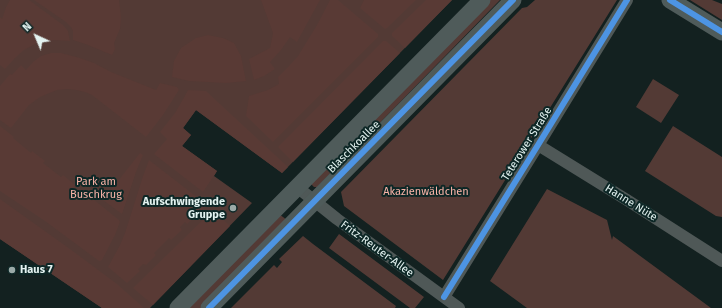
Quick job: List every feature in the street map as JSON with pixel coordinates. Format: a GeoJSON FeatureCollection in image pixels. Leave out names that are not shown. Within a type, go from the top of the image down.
{"type":"FeatureCollection","features":[{"type":"Feature","properties":{"kind":"main road","name":"Blaschkoallee"},"geometry":{"type":"LineString","coordinates":[[178,308],[482,0]]}},
{"type":"Feature","properties":{"kind":"main road","name":"Blaschkoallee"},"geometry":{"type":"LineString","coordinates":[[210,308],[513,0]]}},
{"type":"Feature","properties":{"kind":"main road"},"geometry":{"type":"LineString","coordinates":[[670,0],[722,32]]}},
{"type":"Feature","properties":{"kind":"street","name":"Teterower Straße"},"geometry":{"type":"LineString","coordinates":[[444,297],[627,0]]}},
{"type":"Feature","properties":{"kind":"street","name":"Hanne Nüte"},"geometry":{"type":"LineString","coordinates":[[538,145],[722,261]]}},
{"type":"Feature","properties":{"kind":"street","name":"Fritz-Reuter-Allee"},"geometry":{"type":"LineString","coordinates":[[297,187],[337,219],[459,308]]}},
{"type":"Feature","properties":{"kind":"green space","name":"Park am Buschkrug"},"geometry":{"type":"Polygon","coordinates":[[[0,0],[452,0],[282,173],[196,110],[183,128],[191,135],[182,146],[217,171],[214,176],[252,203],[150,308],[102,308],[0,239],[0,0]]]}},
{"type":"Feature","properties":{"kind":"green space"},"geometry":{"type":"Polygon","coordinates":[[[490,0],[500,0],[317,187],[314,187],[311,184],[312,181],[490,0]]]}},
{"type":"Feature","properties":{"kind":"green space","name":"Akazienwäldchen"},"geometry":{"type":"Polygon","coordinates":[[[535,0],[617,0],[443,280],[344,206],[341,192],[522,8],[527,7],[535,0]]]}},
{"type":"Feature","properties":{"kind":"green space"},"geometry":{"type":"Polygon","coordinates":[[[690,0],[712,0],[722,4],[722,20],[690,0]]]}},
{"type":"Feature","properties":{"kind":"green space"},"geometry":{"type":"Polygon","coordinates":[[[653,79],[679,95],[661,123],[636,107],[653,79]]]}},
{"type":"Feature","properties":{"kind":"green space"},"geometry":{"type":"Polygon","coordinates":[[[673,126],[722,157],[722,217],[716,216],[645,171],[673,126]]]}},
{"type":"Feature","properties":{"kind":"green space"},"geometry":{"type":"Polygon","coordinates":[[[547,189],[607,220],[612,240],[613,236],[711,308],[527,308],[490,281],[547,189]]]}},
{"type":"Feature","properties":{"kind":"green space"},"geometry":{"type":"Polygon","coordinates":[[[279,214],[287,220],[201,308],[187,308],[279,214]]]}},
{"type":"Feature","properties":{"kind":"green space"},"geometry":{"type":"Polygon","coordinates":[[[339,234],[424,297],[415,308],[410,308],[329,248],[339,234]]]}},
{"type":"Feature","properties":{"kind":"green space"},"geometry":{"type":"Polygon","coordinates":[[[303,236],[396,306],[395,308],[231,308],[274,265],[277,268],[282,262],[279,259],[303,236]]]}},
{"type":"Feature","properties":{"kind":"shaded area"},"geometry":{"type":"Polygon","coordinates":[[[10,0],[29,0],[63,25],[68,31],[70,41],[54,40],[37,43],[24,50],[5,69],[0,65],[0,17],[2,19],[10,0]]]}},
{"type":"Feature","properties":{"kind":"shaded area"},"geometry":{"type":"Polygon","coordinates":[[[34,0],[119,0],[121,17],[120,29],[114,43],[115,49],[112,55],[73,40],[73,31],[71,27],[34,0]]]}},
{"type":"Feature","properties":{"kind":"shaded area"},"geometry":{"type":"Polygon","coordinates":[[[261,0],[320,0],[297,42],[290,37],[270,62],[275,69],[254,80],[249,59],[270,48],[273,33],[261,0]]]}},
{"type":"Feature","properties":{"kind":"shaded area"},"geometry":{"type":"Polygon","coordinates":[[[330,0],[338,0],[378,34],[378,37],[273,142],[246,116],[249,96],[268,90],[279,84],[278,77],[298,56],[330,0]]]}},
{"type":"Feature","properties":{"kind":"shaded area"},"geometry":{"type":"Polygon","coordinates":[[[364,0],[416,0],[385,29],[360,8],[364,0]]]}},
{"type":"Feature","properties":{"kind":"shaded area"},"geometry":{"type":"Polygon","coordinates":[[[426,0],[452,0],[405,48],[392,36],[392,33],[426,0]]]}},
{"type":"Feature","properties":{"kind":"shaded area"},"geometry":{"type":"Polygon","coordinates":[[[208,35],[223,38],[234,43],[241,56],[246,81],[226,83],[189,81],[172,77],[174,61],[181,48],[196,38],[208,35]]]}},
{"type":"Feature","properties":{"kind":"shaded area"},"geometry":{"type":"Polygon","coordinates":[[[383,41],[386,41],[400,53],[293,162],[278,147],[383,41]]]}},
{"type":"Feature","properties":{"kind":"shaded area"},"geometry":{"type":"Polygon","coordinates":[[[51,53],[61,53],[80,58],[156,90],[160,83],[177,87],[179,90],[163,115],[146,137],[92,95],[85,92],[67,89],[57,90],[40,97],[29,105],[11,128],[0,120],[0,86],[10,74],[12,75],[21,65],[26,70],[41,56],[51,53]]]}},
{"type":"Feature","properties":{"kind":"shaded area"},"geometry":{"type":"Polygon","coordinates":[[[188,90],[206,91],[288,167],[282,173],[196,110],[183,128],[191,135],[182,146],[217,171],[203,192],[154,154],[167,139],[160,132],[175,113],[188,90]]]}},
{"type":"Feature","properties":{"kind":"shaded area"},"geometry":{"type":"Polygon","coordinates":[[[0,126],[31,153],[32,151],[45,161],[43,163],[61,177],[63,175],[75,185],[74,187],[92,201],[93,199],[119,220],[120,222],[115,235],[102,260],[99,261],[45,221],[0,191],[0,126]]]}},
{"type":"Feature","properties":{"kind":"shaded area"},"geometry":{"type":"Polygon","coordinates":[[[140,153],[143,155],[122,214],[103,200],[140,153]]]}},
{"type":"Feature","properties":{"kind":"shaded area"},"geometry":{"type":"Polygon","coordinates":[[[149,160],[207,205],[187,224],[185,222],[180,227],[182,230],[171,240],[169,238],[154,253],[156,255],[146,265],[143,264],[138,269],[140,271],[127,283],[108,267],[125,233],[149,160]]]}},
{"type":"Feature","properties":{"kind":"shaded area"},"geometry":{"type":"Polygon","coordinates":[[[0,199],[117,284],[144,308],[102,308],[0,239],[0,199]]]}},
{"type":"Feature","properties":{"kind":"shaded area"},"geometry":{"type":"Polygon","coordinates":[[[213,210],[230,226],[153,305],[133,288],[213,210]]]}},
{"type":"Feature","properties":{"kind":"cycle path"},"geometry":{"type":"LineString","coordinates":[[209,308],[513,0]]}},
{"type":"Feature","properties":{"kind":"cycle path"},"geometry":{"type":"LineString","coordinates":[[444,297],[627,0]]}},
{"type":"Feature","properties":{"kind":"cycle path"},"geometry":{"type":"LineString","coordinates":[[670,0],[722,32]]}},
{"type":"Feature","properties":{"kind":"place","name":"Aufschwingende Gruppe"},"geometry":{"type":"Point","coordinates":[233,208]}},
{"type":"Feature","properties":{"kind":"place","name":"Haus 7"},"geometry":{"type":"Point","coordinates":[12,270]}}]}
